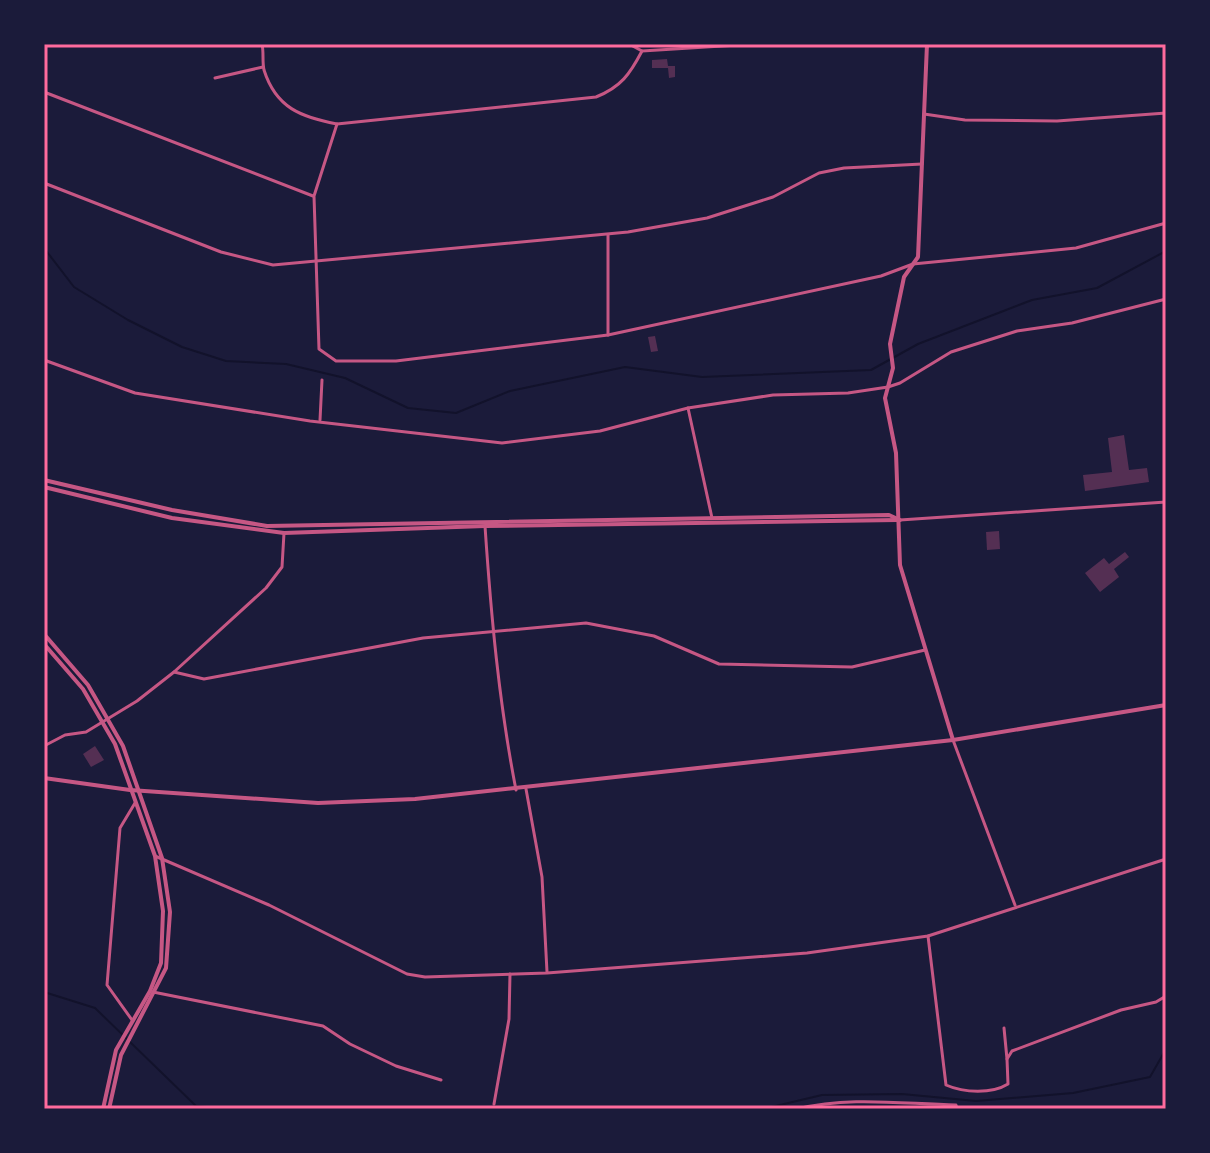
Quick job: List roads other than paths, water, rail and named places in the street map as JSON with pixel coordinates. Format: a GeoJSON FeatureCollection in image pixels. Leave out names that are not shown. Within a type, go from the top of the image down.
{"type":"FeatureCollection","features":[{"type":"Feature","properties":{"kind":"street"},"geometry":{"type":"LineString","coordinates":[[262,44],[263,67],[282,104],[303,117],[337,124],[596,97],[615,89],[628,78],[642,51]]}},
{"type":"Feature","properties":{"kind":"street"},"geometry":{"type":"LineString","coordinates":[[629,44],[642,51],[754,44]]}},
{"type":"Feature","properties":{"kind":"street"},"geometry":{"type":"LineString","coordinates":[[927,44],[918,257],[904,277],[890,344],[893,368],[885,398],[896,453],[900,565],[953,740],[1015,906]]}},
{"type":"Feature","properties":{"kind":"street"},"geometry":{"type":"LineString","coordinates":[[215,78],[263,67]]}},
{"type":"Feature","properties":{"kind":"street"},"geometry":{"type":"LineString","coordinates":[[44,92],[314,196]]}},
{"type":"Feature","properties":{"kind":"street"},"geometry":{"type":"LineString","coordinates":[[924,114],[965,120],[1057,121],[1166,113]]}},
{"type":"Feature","properties":{"kind":"street"},"geometry":{"type":"LineString","coordinates":[[337,124],[314,196],[319,349],[336,361],[396,361],[608,335],[867,280],[913,264],[1076,248],[1166,223]]}},
{"type":"Feature","properties":{"kind":"street"},"geometry":{"type":"LineString","coordinates":[[44,183],[221,252],[273,265],[608,233],[707,218],[773,197],[819,173],[844,168],[922,164]]}},
{"type":"Feature","properties":{"kind":"street"},"geometry":{"type":"LineString","coordinates":[[608,233],[608,335]]}},
{"type":"Feature","properties":{"kind":"street"},"geometry":{"type":"LineString","coordinates":[[44,360],[135,393],[320,422],[502,443],[600,431],[688,408],[773,395],[848,393],[888,387],[951,352],[1017,331],[1072,323],[1166,299]]}},
{"type":"Feature","properties":{"kind":"street"},"geometry":{"type":"LineString","coordinates":[[320,422],[322,380]]}},
{"type":"Feature","properties":{"kind":"street"},"geometry":{"type":"LineString","coordinates":[[688,408],[711,520]]}},
{"type":"Feature","properties":{"kind":"street"},"geometry":{"type":"LineString","coordinates":[[44,480],[157,507],[267,526],[900,520],[1166,502]]}},
{"type":"Feature","properties":{"kind":"street"},"geometry":{"type":"LineString","coordinates":[[44,487],[172,518],[284,533],[711,520]]}},
{"type":"Feature","properties":{"kind":"street"},"geometry":{"type":"LineString","coordinates":[[485,526],[492,630],[505,733],[516,790]]}},
{"type":"Feature","properties":{"kind":"street"},"geometry":{"type":"LineString","coordinates":[[44,746],[65,735],[86,732],[174,672],[266,588],[282,567],[284,533]]}},
{"type":"Feature","properties":{"kind":"street"},"geometry":{"type":"LineString","coordinates":[[174,672],[204,679],[423,638],[586,623],[654,636],[719,664],[771,668],[852,667],[925,650]]}},
{"type":"Feature","properties":{"kind":"street"},"geometry":{"type":"LineString","coordinates":[[44,634],[88,685],[123,746],[162,858],[170,912],[166,968],[121,1055],[109,1109]]}},
{"type":"Feature","properties":{"kind":"street"},"geometry":{"type":"LineString","coordinates":[[44,644],[107,720],[155,856],[163,911],[161,963],[153,992],[132,1020],[116,1050],[103,1109]]}},
{"type":"Feature","properties":{"kind":"street"},"geometry":{"type":"LineString","coordinates":[[44,778],[130,790],[318,803],[516,790],[953,740],[1166,705]]}},
{"type":"Feature","properties":{"kind":"street"},"geometry":{"type":"LineString","coordinates":[[526,789],[542,877],[547,973]]}},
{"type":"Feature","properties":{"kind":"street"},"geometry":{"type":"LineString","coordinates":[[132,1020],[107,985],[120,828],[135,803]]}},
{"type":"Feature","properties":{"kind":"street"},"geometry":{"type":"LineString","coordinates":[[155,856],[269,905],[407,974],[547,973],[807,953],[928,936],[1166,859]]}},
{"type":"Feature","properties":{"kind":"street"},"geometry":{"type":"LineString","coordinates":[[928,936],[946,1085],[997,1091],[1008,1084],[1004,1028]]}},
{"type":"Feature","properties":{"kind":"street"},"geometry":{"type":"LineString","coordinates":[[494,1104],[509,1019],[510,974]]}},
{"type":"Feature","properties":{"kind":"street"},"geometry":{"type":"LineString","coordinates":[[153,992],[323,1026],[350,1044],[396,1066],[441,1080]]}},
{"type":"Feature","properties":{"kind":"street"},"geometry":{"type":"LineString","coordinates":[[1007,1059],[1012,1051],[1166,996]]}},
{"type":"Feature","properties":{"kind":"street"},"geometry":{"type":"LineString","coordinates":[[797,1109],[823,1102],[860,1100],[956,1107]]}},
{"type":"Feature","properties":{"kind":"waterway"},"geometry":{"type":"LineString","coordinates":[[44,248],[74,287],[128,320],[182,347],[226,361],[286,364],[345,378],[408,408],[456,413],[510,391],[625,367],[702,377],[871,370],[918,344],[1032,300],[1097,288],[1166,251]]}},
{"type":"Feature","properties":{"kind":"waterway"},"geometry":{"type":"LineString","coordinates":[[44,992],[95,1008],[196,1106],[228,1109]]}},
{"type":"Feature","properties":{"kind":"waterway"},"geometry":{"type":"LineString","coordinates":[[763,1109],[822,1095],[902,1094],[976,1101],[1073,1093],[1150,1077],[1166,1049]]}}]}
